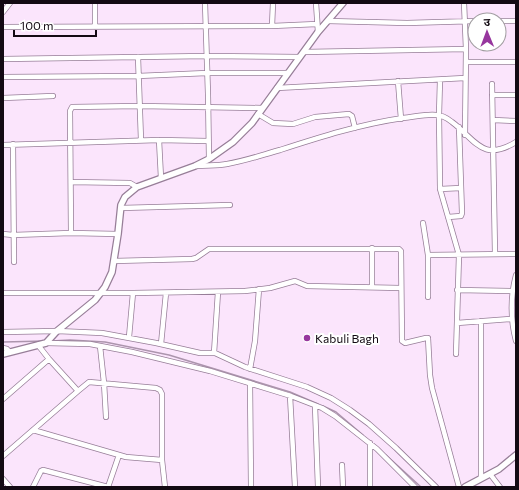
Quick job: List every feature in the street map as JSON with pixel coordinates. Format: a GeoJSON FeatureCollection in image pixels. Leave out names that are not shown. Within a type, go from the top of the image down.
{"type":"FeatureCollection","features":[{"type":"Feature","properties":{"kind":"street"},"geometry":{"type":"LineString","coordinates":[[3,12],[10,3]]}},
{"type":"Feature","properties":{"kind":"street"},"geometry":{"type":"LineString","coordinates":[[95,3],[95,27]]}},
{"type":"Feature","properties":{"kind":"street"},"geometry":{"type":"LineString","coordinates":[[205,3],[209,159]]}},
{"type":"Feature","properties":{"kind":"street"},"geometry":{"type":"LineString","coordinates":[[272,26],[273,3]]}},
{"type":"Feature","properties":{"kind":"street"},"geometry":{"type":"LineString","coordinates":[[316,3],[318,32]]}},
{"type":"Feature","properties":{"kind":"street"},"geometry":{"type":"LineString","coordinates":[[3,354],[46,342],[101,294],[112,272],[121,208],[125,197],[137,187],[195,166],[209,159],[233,142],[247,128],[318,32],[343,3]]}},
{"type":"Feature","properties":{"kind":"street"},"geometry":{"type":"LineString","coordinates":[[464,3],[466,50],[465,134]]}},
{"type":"Feature","properties":{"kind":"street"},"geometry":{"type":"LineString","coordinates":[[328,21],[407,23],[464,21]]}},
{"type":"Feature","properties":{"kind":"street"},"geometry":{"type":"LineString","coordinates":[[3,27],[205,25],[272,26],[317,24]]}},
{"type":"Feature","properties":{"kind":"street"},"geometry":{"type":"LineString","coordinates":[[3,58],[302,55],[466,50]]}},
{"type":"Feature","properties":{"kind":"street"},"geometry":{"type":"LineString","coordinates":[[138,57],[141,140]]}},
{"type":"Feature","properties":{"kind":"street"},"geometry":{"type":"LineString","coordinates":[[466,62],[516,62]]}},
{"type":"Feature","properties":{"kind":"street"},"geometry":{"type":"LineString","coordinates":[[3,77],[288,73]]}},
{"type":"Feature","properties":{"kind":"street"},"geometry":{"type":"LineString","coordinates":[[277,88],[465,78]]}},
{"type":"Feature","properties":{"kind":"street"},"geometry":{"type":"LineString","coordinates":[[440,80],[438,115],[440,189],[459,255],[456,354]]}},
{"type":"Feature","properties":{"kind":"street"},"geometry":{"type":"LineString","coordinates":[[398,81],[401,118]]}},
{"type":"Feature","properties":{"kind":"street"},"geometry":{"type":"LineString","coordinates":[[492,84],[495,254]]}},
{"type":"Feature","properties":{"kind":"street"},"geometry":{"type":"LineString","coordinates":[[492,95],[516,95]]}},
{"type":"Feature","properties":{"kind":"street"},"geometry":{"type":"LineString","coordinates":[[3,98],[53,96]]}},
{"type":"Feature","properties":{"kind":"street"},"geometry":{"type":"LineString","coordinates":[[71,233],[70,110],[72,107],[139,106],[262,108]]}},
{"type":"Feature","properties":{"kind":"street"},"geometry":{"type":"LineString","coordinates":[[258,114],[273,123],[294,124],[315,117],[349,114],[352,116],[355,128]]}},
{"type":"Feature","properties":{"kind":"street"},"geometry":{"type":"LineString","coordinates":[[195,166],[234,163],[376,122],[438,115],[447,119],[458,127],[479,147],[493,150],[506,147],[516,142]]}},
{"type":"Feature","properties":{"kind":"street"},"geometry":{"type":"LineString","coordinates":[[493,120],[516,121]]}},
{"type":"Feature","properties":{"kind":"street"},"geometry":{"type":"LineString","coordinates":[[448,218],[461,215],[458,127]]}},
{"type":"Feature","properties":{"kind":"street"},"geometry":{"type":"LineString","coordinates":[[3,145],[141,140],[208,141]]}},
{"type":"Feature","properties":{"kind":"street"},"geometry":{"type":"LineString","coordinates":[[159,140],[161,178]]}},
{"type":"Feature","properties":{"kind":"street"},"geometry":{"type":"LineString","coordinates":[[13,144],[14,262]]}},
{"type":"Feature","properties":{"kind":"street"},"geometry":{"type":"LineString","coordinates":[[71,182],[130,183],[137,187]]}},
{"type":"Feature","properties":{"kind":"street"},"geometry":{"type":"LineString","coordinates":[[440,189],[461,188]]}},
{"type":"Feature","properties":{"kind":"street"},"geometry":{"type":"LineString","coordinates":[[121,208],[230,205]]}},
{"type":"Feature","properties":{"kind":"street"},"geometry":{"type":"LineString","coordinates":[[423,223],[428,255],[428,297]]}},
{"type":"Feature","properties":{"kind":"street"},"geometry":{"type":"LineString","coordinates":[[3,234],[118,234]]}},
{"type":"Feature","properties":{"kind":"street"},"geometry":{"type":"LineString","coordinates":[[372,248],[372,287]]}},
{"type":"Feature","properties":{"kind":"street"},"geometry":{"type":"LineString","coordinates":[[114,261],[192,259],[196,258],[208,249],[397,248],[400,250],[402,341],[405,344],[428,338],[432,388],[459,487]]}},
{"type":"Feature","properties":{"kind":"street"},"geometry":{"type":"LineString","coordinates":[[428,255],[516,254]]}},
{"type":"Feature","properties":{"kind":"street"},"geometry":{"type":"LineString","coordinates":[[516,275],[512,291],[516,341]]}},
{"type":"Feature","properties":{"kind":"street"},"geometry":{"type":"LineString","coordinates":[[3,293],[101,294],[218,292],[259,289],[295,281],[307,286],[400,288]]}},
{"type":"Feature","properties":{"kind":"street"},"geometry":{"type":"LineString","coordinates":[[250,369],[255,341],[259,289]]}},
{"type":"Feature","properties":{"kind":"street"},"geometry":{"type":"LineString","coordinates":[[457,290],[512,291]]}},
{"type":"Feature","properties":{"kind":"street"},"geometry":{"type":"LineString","coordinates":[[214,353],[218,292]]}},
{"type":"Feature","properties":{"kind":"street"},"geometry":{"type":"LineString","coordinates":[[129,337],[133,293]]}},
{"type":"Feature","properties":{"kind":"street"},"geometry":{"type":"LineString","coordinates":[[161,344],[166,293]]}},
{"type":"Feature","properties":{"kind":"street"},"geometry":{"type":"LineString","coordinates":[[457,323],[513,317]]}},
{"type":"Feature","properties":{"kind":"street"},"geometry":{"type":"LineString","coordinates":[[481,321],[481,478]]}},
{"type":"Feature","properties":{"kind":"street"},"geometry":{"type":"LineString","coordinates":[[3,332],[102,333],[129,337],[200,354],[214,353],[250,369],[307,387],[331,398],[369,424],[436,487]]}},
{"type":"Feature","properties":{"kind":"street"},"geometry":{"type":"LineString","coordinates":[[46,342],[100,346],[170,360],[250,383],[316,406],[335,416],[370,443],[415,487]]}},
{"type":"Feature","properties":{"kind":"street"},"geometry":{"type":"LineString","coordinates":[[38,345],[49,360],[78,391]]}},
{"type":"Feature","properties":{"kind":"street"},"geometry":{"type":"LineString","coordinates":[[100,346],[106,417]]}},
{"type":"Feature","properties":{"kind":"street"},"geometry":{"type":"LineString","coordinates":[[3,348],[10,352]]}},
{"type":"Feature","properties":{"kind":"street"},"geometry":{"type":"LineString","coordinates":[[3,399],[49,360]]}},
{"type":"Feature","properties":{"kind":"street"},"geometry":{"type":"LineString","coordinates":[[3,456],[90,382],[156,388],[162,392],[162,460],[164,487]]}},
{"type":"Feature","properties":{"kind":"street"},"geometry":{"type":"LineString","coordinates":[[250,383],[251,487]]}},
{"type":"Feature","properties":{"kind":"street"},"geometry":{"type":"LineString","coordinates":[[290,396],[295,487]]}},
{"type":"Feature","properties":{"kind":"street"},"geometry":{"type":"LineString","coordinates":[[316,406],[318,487]]}},
{"type":"Feature","properties":{"kind":"street"},"geometry":{"type":"LineString","coordinates":[[33,430],[119,455],[134,458],[162,460]]}},
{"type":"Feature","properties":{"kind":"street"},"geometry":{"type":"LineString","coordinates":[[370,443],[370,487]]}},
{"type":"Feature","properties":{"kind":"street"},"geometry":{"type":"LineString","coordinates":[[33,487],[41,471],[43,470],[108,487],[119,455]]}},
{"type":"Feature","properties":{"kind":"street"},"geometry":{"type":"LineString","coordinates":[[465,487],[500,469],[516,455]]}},
{"type":"Feature","properties":{"kind":"street"},"geometry":{"type":"LineString","coordinates":[[342,465],[342,487]]}},
{"type":"Feature","properties":{"kind":"street"},"geometry":{"type":"LineString","coordinates":[[490,474],[500,487]]}},
{"type":"Feature","properties":{"kind":"street"},"geometry":{"type":"LineString","coordinates":[[3,479],[10,487]]}},
{"type":"Feature","properties":{"kind":"waterway"},"geometry":{"type":"LineString","coordinates":[[51,341],[70,340],[105,342],[169,355],[290,392],[318,404]]}},
{"type":"Feature","properties":{"kind":"waterway"},"geometry":{"type":"LineString","coordinates":[[3,342],[45,341]]}},
{"type":"Feature","properties":{"kind":"waterway"},"geometry":{"type":"LineString","coordinates":[[323,406],[336,412],[363,435]]}},
{"type":"Feature","properties":{"kind":"waterway"},"geometry":{"type":"LineString","coordinates":[[386,455],[421,487]]}},
{"type":"Feature","properties":{"kind":"place","name":"Kabuli Bagh"},"geometry":{"type":"Point","coordinates":[307,338]}}]}
